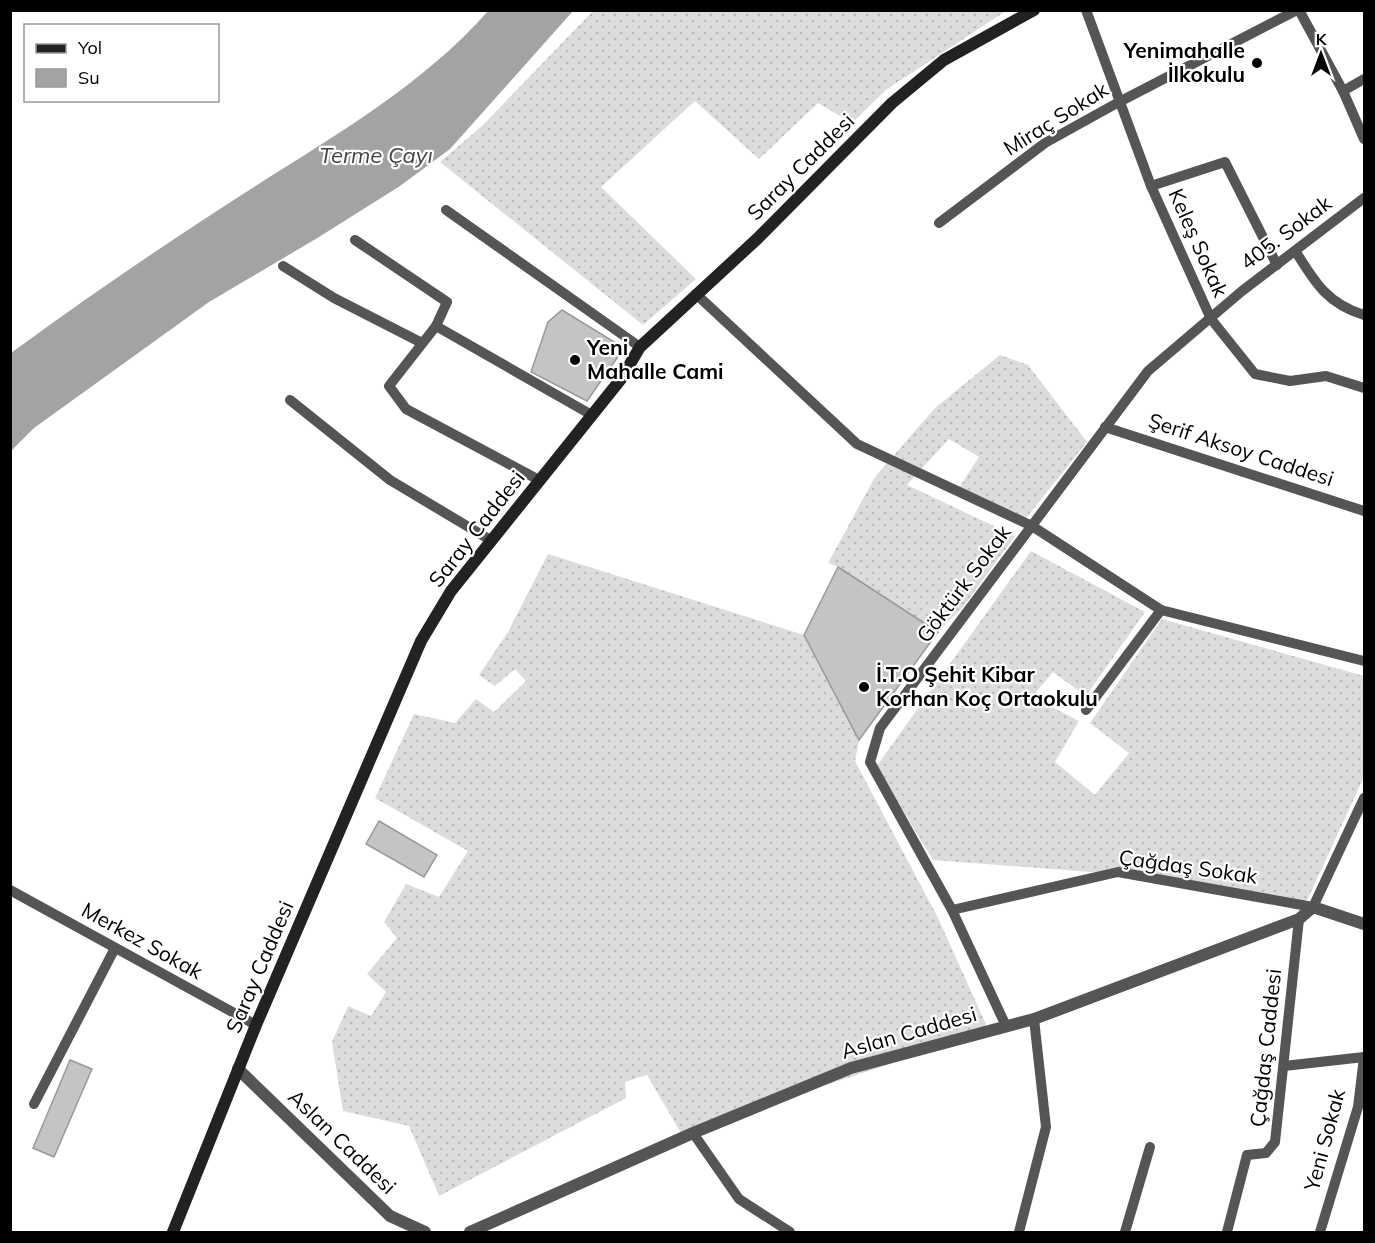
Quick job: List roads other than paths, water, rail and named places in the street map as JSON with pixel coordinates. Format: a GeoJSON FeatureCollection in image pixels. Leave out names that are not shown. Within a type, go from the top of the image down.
{"type":"FeatureCollection","features":[{"type":"Feature","properties":{"kind":"main road","name":"Saray Caddesi"},"geometry":{"type":"LineString","coordinates":[[173,1233],[255,1025],[420,641],[451,591],[590,414],[621,379],[640,347],[757,239],[892,103],[944,60],[1034,10]]}},
{"type":"Feature","properties":{"kind":"street","name":"Keleş Sokak"},"geometry":{"type":"LineString","coordinates":[[1086,10],[1151,186],[1211,319],[1255,374],[1290,381],[1326,376],[1365,388]]}},
{"type":"Feature","properties":{"kind":"street"},"geometry":{"type":"LineString","coordinates":[[1298,10],[1343,91],[1365,139]]}},
{"type":"Feature","properties":{"kind":"street","name":"Miraç Sokak"},"geometry":{"type":"LineString","coordinates":[[939,223],[1045,143],[1119,102],[1298,10]]}},
{"type":"Feature","properties":{"kind":"street"},"geometry":{"type":"LineString","coordinates":[[1343,91],[1365,79]]}},
{"type":"Feature","properties":{"kind":"street"},"geometry":{"type":"LineString","coordinates":[[1151,186],[1225,162],[1277,265]]}},
{"type":"Feature","properties":{"kind":"street","name":"405. Sokak"},"geometry":{"type":"LineString","coordinates":[[1105,427],[1148,371],[1242,291],[1365,198]]}},
{"type":"Feature","properties":{"kind":"street"},"geometry":{"type":"LineString","coordinates":[[446,210],[640,347]]}},
{"type":"Feature","properties":{"kind":"street"},"geometry":{"type":"LineString","coordinates":[[355,240],[447,302],[436,326],[389,386],[406,408],[539,480]]}},
{"type":"Feature","properties":{"kind":"street"},"geometry":{"type":"LineString","coordinates":[[1296,252],[1318,288],[1351,311],[1365,315]]}},
{"type":"Feature","properties":{"kind":"street"},"geometry":{"type":"LineString","coordinates":[[283,266],[334,298],[422,343]]}},
{"type":"Feature","properties":{"kind":"street"},"geometry":{"type":"LineString","coordinates":[[696,294],[857,444],[1032,526],[1161,610],[1365,661]]}},
{"type":"Feature","properties":{"kind":"street"},"geometry":{"type":"LineString","coordinates":[[436,326],[590,414]]}},
{"type":"Feature","properties":{"kind":"street"},"geometry":{"type":"LineString","coordinates":[[290,400],[390,480],[492,541]]}},
{"type":"Feature","properties":{"kind":"street","name":"Göktürk Sokak"},"geometry":{"type":"LineString","coordinates":[[1006,1026],[952,910],[870,762],[880,728],[1105,427]]}},
{"type":"Feature","properties":{"kind":"street","name":"Şerif Aksoy Caddesi"},"geometry":{"type":"LineString","coordinates":[[1105,427],[1365,511]]}},
{"type":"Feature","properties":{"kind":"street"},"geometry":{"type":"LineString","coordinates":[[1086,710],[1161,610]]}},
{"type":"Feature","properties":{"kind":"street"},"geometry":{"type":"LineString","coordinates":[[1365,798],[1313,907],[1365,924]]}},
{"type":"Feature","properties":{"kind":"street","name":"Çağdaş Sokak"},"geometry":{"type":"LineString","coordinates":[[952,910],[1118,872],[1313,907]]}},
{"type":"Feature","properties":{"kind":"street","name":"Merkez Sokak"},"geometry":{"type":"LineString","coordinates":[[10,890],[114,950],[255,1025]]}},
{"type":"Feature","properties":{"kind":"street","name":"Aslan Caddesi"},"geometry":{"type":"LineString","coordinates":[[470,1233],[693,1133],[851,1068],[1035,1019],[1299,919],[1313,907]]}},
{"type":"Feature","properties":{"kind":"street","name":"Çağdaş Caddesi"},"geometry":{"type":"LineString","coordinates":[[1227,1233],[1247,1155],[1266,1153],[1275,1142],[1299,919]]}},
{"type":"Feature","properties":{"kind":"street"},"geometry":{"type":"LineString","coordinates":[[34,1104],[114,950]]}},
{"type":"Feature","properties":{"kind":"street"},"geometry":{"type":"LineString","coordinates":[[1019,1233],[1046,1127],[1035,1019]]}},
{"type":"Feature","properties":{"kind":"street"},"geometry":{"type":"LineString","coordinates":[[1284,1066],[1364,1057]]}},
{"type":"Feature","properties":{"kind":"street","name":"Yeni Sokak"},"geometry":{"type":"LineString","coordinates":[[1320,1233],[1358,1107],[1364,1057]]}},
{"type":"Feature","properties":{"kind":"street","name":"Aslan Caddesi"},"geometry":{"type":"LineString","coordinates":[[238,1069],[390,1216],[425,1233]]}},
{"type":"Feature","properties":{"kind":"street"},"geometry":{"type":"LineString","coordinates":[[693,1133],[739,1199],[790,1233]]}},
{"type":"Feature","properties":{"kind":"street"},"geometry":{"type":"LineString","coordinates":[[1125,1233],[1150,1147]]}},
{"type":"Feature","properties":{"kind":"water","name":"Terme Çayı"},"geometry":{"type":"Polygon","coordinates":[[[489,10],[573,11],[450,149],[400,186],[209,302],[34,428],[11,451],[11,353],[161,248],[378,107],[436,62],[489,10]]]}},
{"type":"Feature","properties":{"kind":"place","name":"Yenimahalle İlkokulu"},"geometry":{"type":"Point","coordinates":[1257,63]}},
{"type":"Feature","properties":{"kind":"place","name":"Yeni Mahalle Cami"},"geometry":{"type":"Point","coordinates":[575,360]}},
{"type":"Feature","properties":{"kind":"place","name":"İ.T.O Şehit Kibar Korhan Koç Ortaokulu"},"geometry":{"type":"Point","coordinates":[864,687]}}]}
